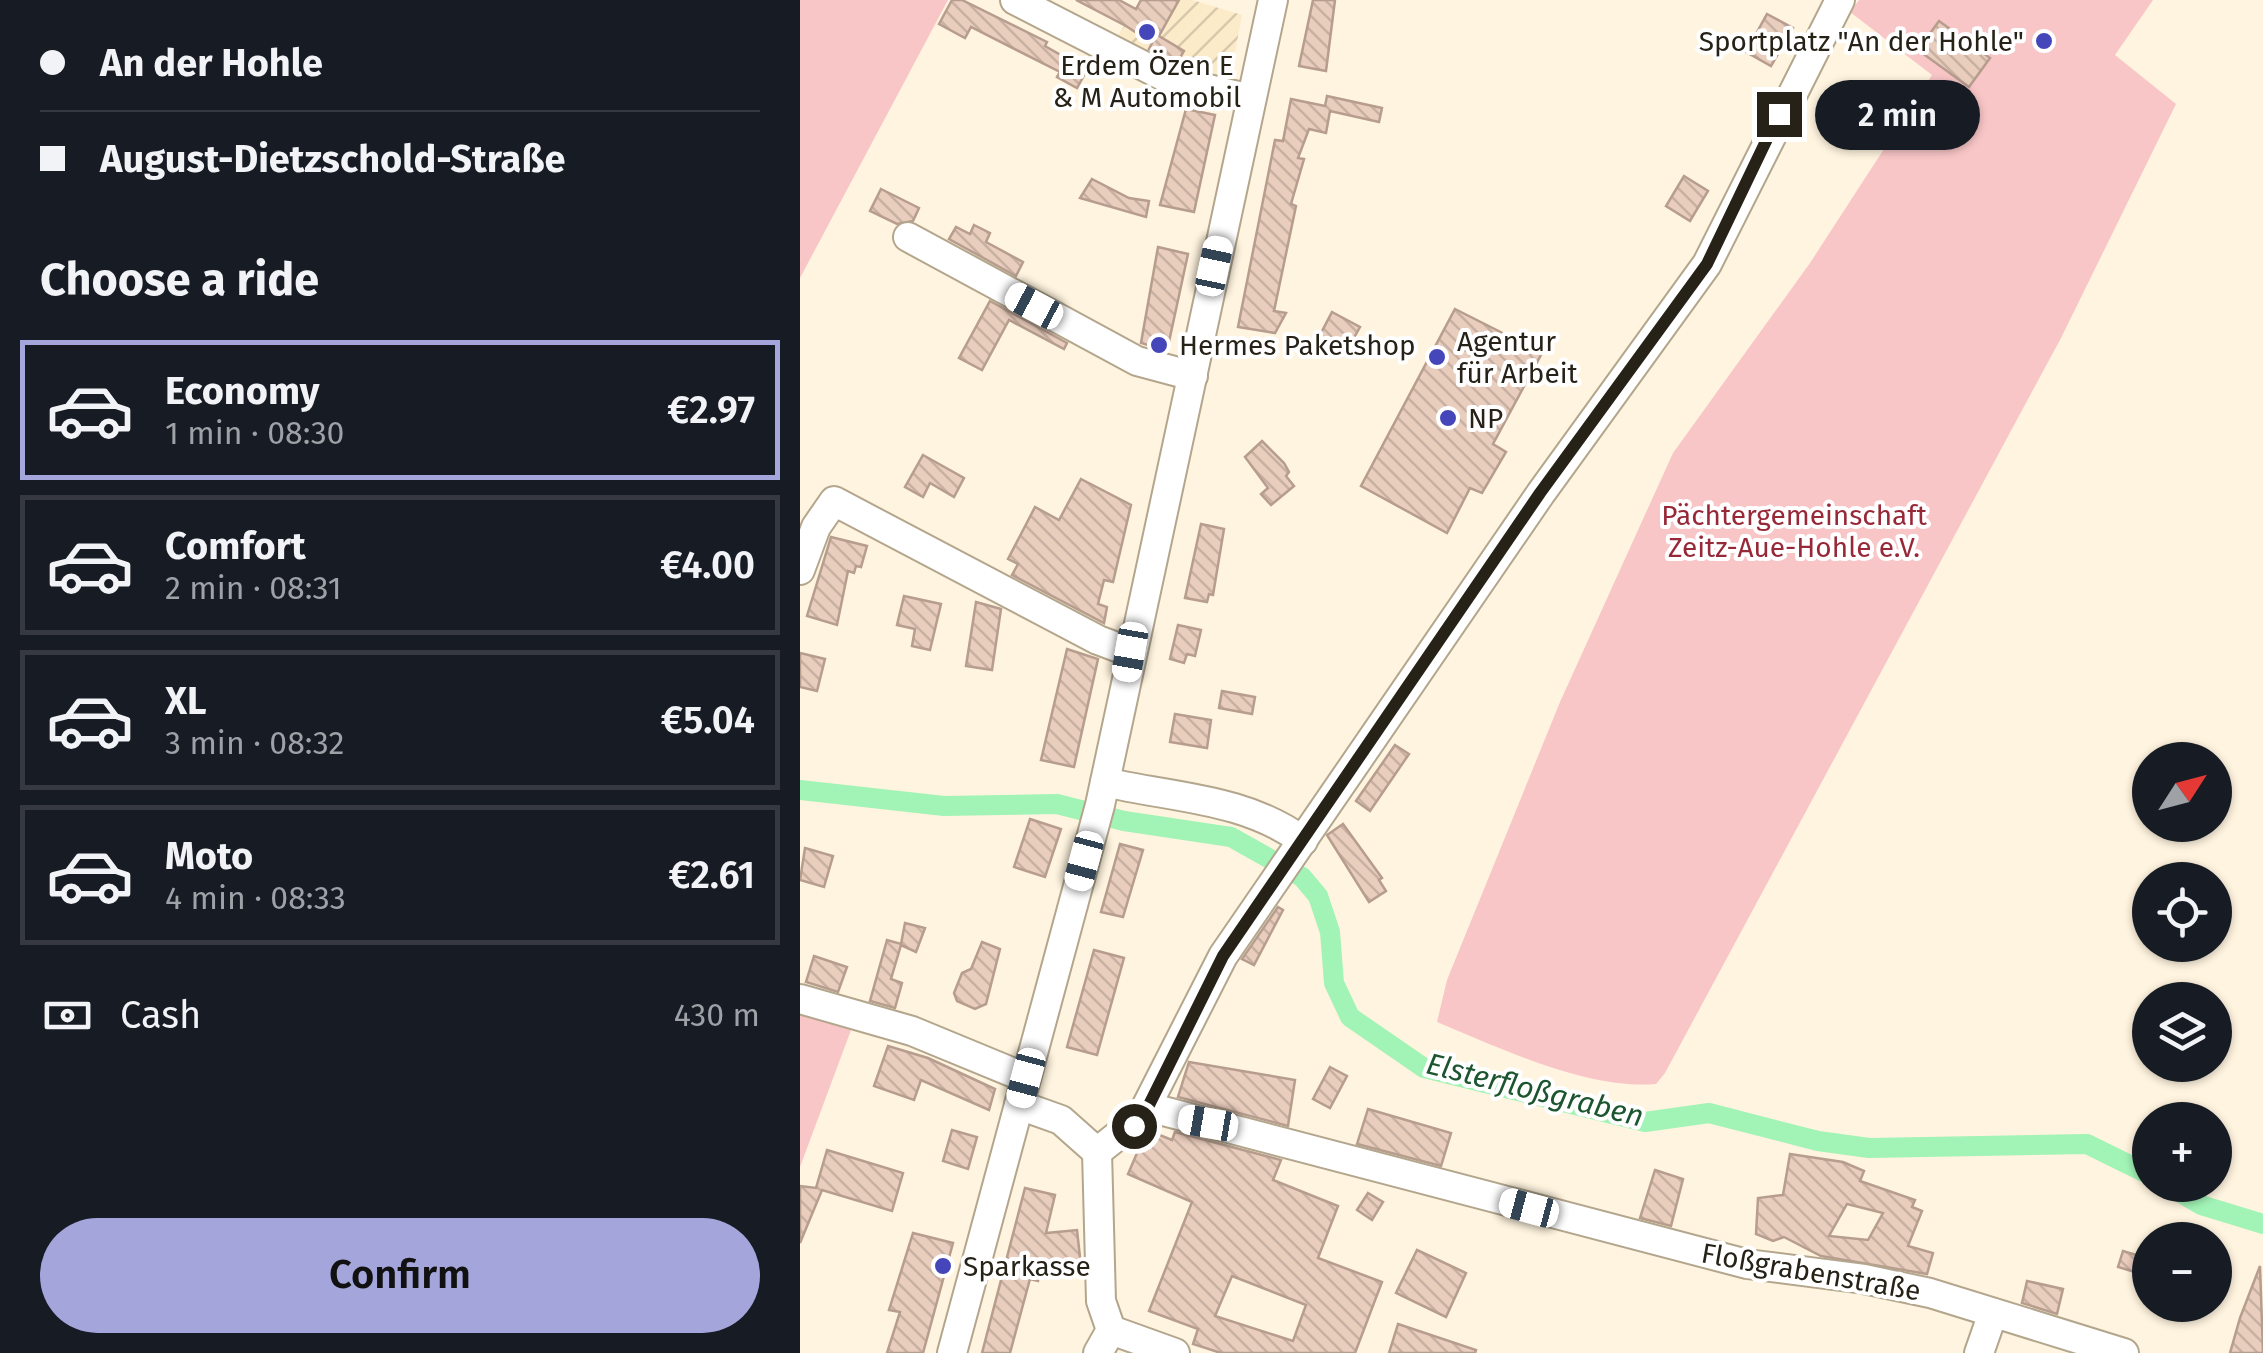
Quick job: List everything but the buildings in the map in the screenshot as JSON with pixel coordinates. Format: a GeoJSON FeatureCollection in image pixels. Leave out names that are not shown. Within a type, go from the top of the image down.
{"type":"FeatureCollection","features":[{"type":"Feature","properties":{"kind":"street"},"geometry":{"type":"LineString","coordinates":[[1016,0],[1171,80],[1251,99]]}},
{"type":"Feature","properties":{"kind":"street"},"geometry":{"type":"LineString","coordinates":[[952,1353],[1100,804],[1273,0]]}},
{"type":"Feature","properties":{"kind":"street"},"geometry":{"type":"LineString","coordinates":[[1096,1152],[1134,1126],[1148,1107],[1215,970],[1580,438],[1707,264],[1840,0]]}},
{"type":"Feature","properties":{"kind":"street"},"geometry":{"type":"LineString","coordinates":[[908,238],[1138,361],[1193,376]]}},
{"type":"Feature","properties":{"kind":"street"},"geometry":{"type":"LineString","coordinates":[[800,570],[816,527],[834,501],[1098,640],[1130,652]]}},
{"type":"Feature","properties":{"kind":"street"},"geometry":{"type":"LineString","coordinates":[[1100,804],[1253,812],[1280,824],[1292,855]]}},
{"type":"Feature","properties":{"kind":"street"},"geometry":{"type":"LineString","coordinates":[[800,999],[912,1031],[1022,1092],[1096,1152],[1105,1342],[1175,1353]]}},
{"type":"Feature","properties":{"kind":"street","name":"Floßgrabenstraße"},"geometry":{"type":"LineString","coordinates":[[1148,1107],[1736,1262],[1897,1286],[2124,1353]]}},
{"type":"Feature","properties":{"kind":"street"},"geometry":{"type":"LineString","coordinates":[[1980,1353],[1992,1313]]}},
{"type":"Feature","properties":{"kind":"shaded area"},"geometry":{"type":"Polygon","coordinates":[[[1140,0],[1192,0],[1242,15],[1230,79],[1178,70],[1118,36],[1140,0]]]}},
{"type":"Feature","properties":{"kind":"green space"},"geometry":{"type":"Polygon","coordinates":[[[800,0],[948,0],[800,278],[800,0]]]}},
{"type":"Feature","properties":{"kind":"green space","name":"Pächtergemeinschaft Zeitz-Aue-Hohle e.V."},"geometry":{"type":"Polygon","coordinates":[[[1859,0],[2153,0],[2115,55],[2176,104],[2061,338],[1665,1073],[1656,1084],[1629,1084],[1573,1074],[1437,1022],[1447,980],[1560,702],[1673,453],[1810,263],[1932,75],[1850,12],[1859,0]]]}},
{"type":"Feature","properties":{"kind":"green space"},"geometry":{"type":"Polygon","coordinates":[[[800,1015],[851,1030],[800,1167],[800,1015]]]}},
{"type":"Feature","properties":{"kind":"waterway","name":"Elsterfloßgraben"},"geometry":{"type":"LineString","coordinates":[[800,790],[944,806],[1057,804],[1124,821],[1231,837],[1302,877],[1318,896],[1330,932],[1334,983],[1350,1017],[1424,1068],[1645,1122],[1709,1113],[1818,1141],[1869,1148],[2087,1144],[2132,1166]]}},
{"type":"Feature","properties":{"kind":"waterway","name":"Elsterfloßgraben"},"geometry":{"type":"LineString","coordinates":[[2196,1202],[2263,1224]]}},
{"type":"Feature","properties":{"kind":"place","name":"Erdem Özen E & M Automobil"},"geometry":{"type":"Point","coordinates":[1147,32]}},
{"type":"Feature","properties":{"kind":"place","name":"Sportplatz \"An der Hohle\""},"geometry":{"type":"Point","coordinates":[2044,41]}},
{"type":"Feature","properties":{"kind":"place","name":"Hermes Paketshop"},"geometry":{"type":"Point","coordinates":[1159,345]}},
{"type":"Feature","properties":{"kind":"place","name":"Agentur für Arbeit"},"geometry":{"type":"Point","coordinates":[1437,357]}},
{"type":"Feature","properties":{"kind":"place","name":"NP"},"geometry":{"type":"Point","coordinates":[1448,418]}},
{"type":"Feature","properties":{"kind":"place","name":"Sparkasse"},"geometry":{"type":"Point","coordinates":[943,1266]}},
{"type":"Feature","properties":{"kind":"route"},"geometry":{"type":"LineString","coordinates":[[1134,1126],[1148,1107],[1215,970],[1262,899],[1292,854],[1314,830],[1557,470],[1707,264],[1779,114]]}}]}
